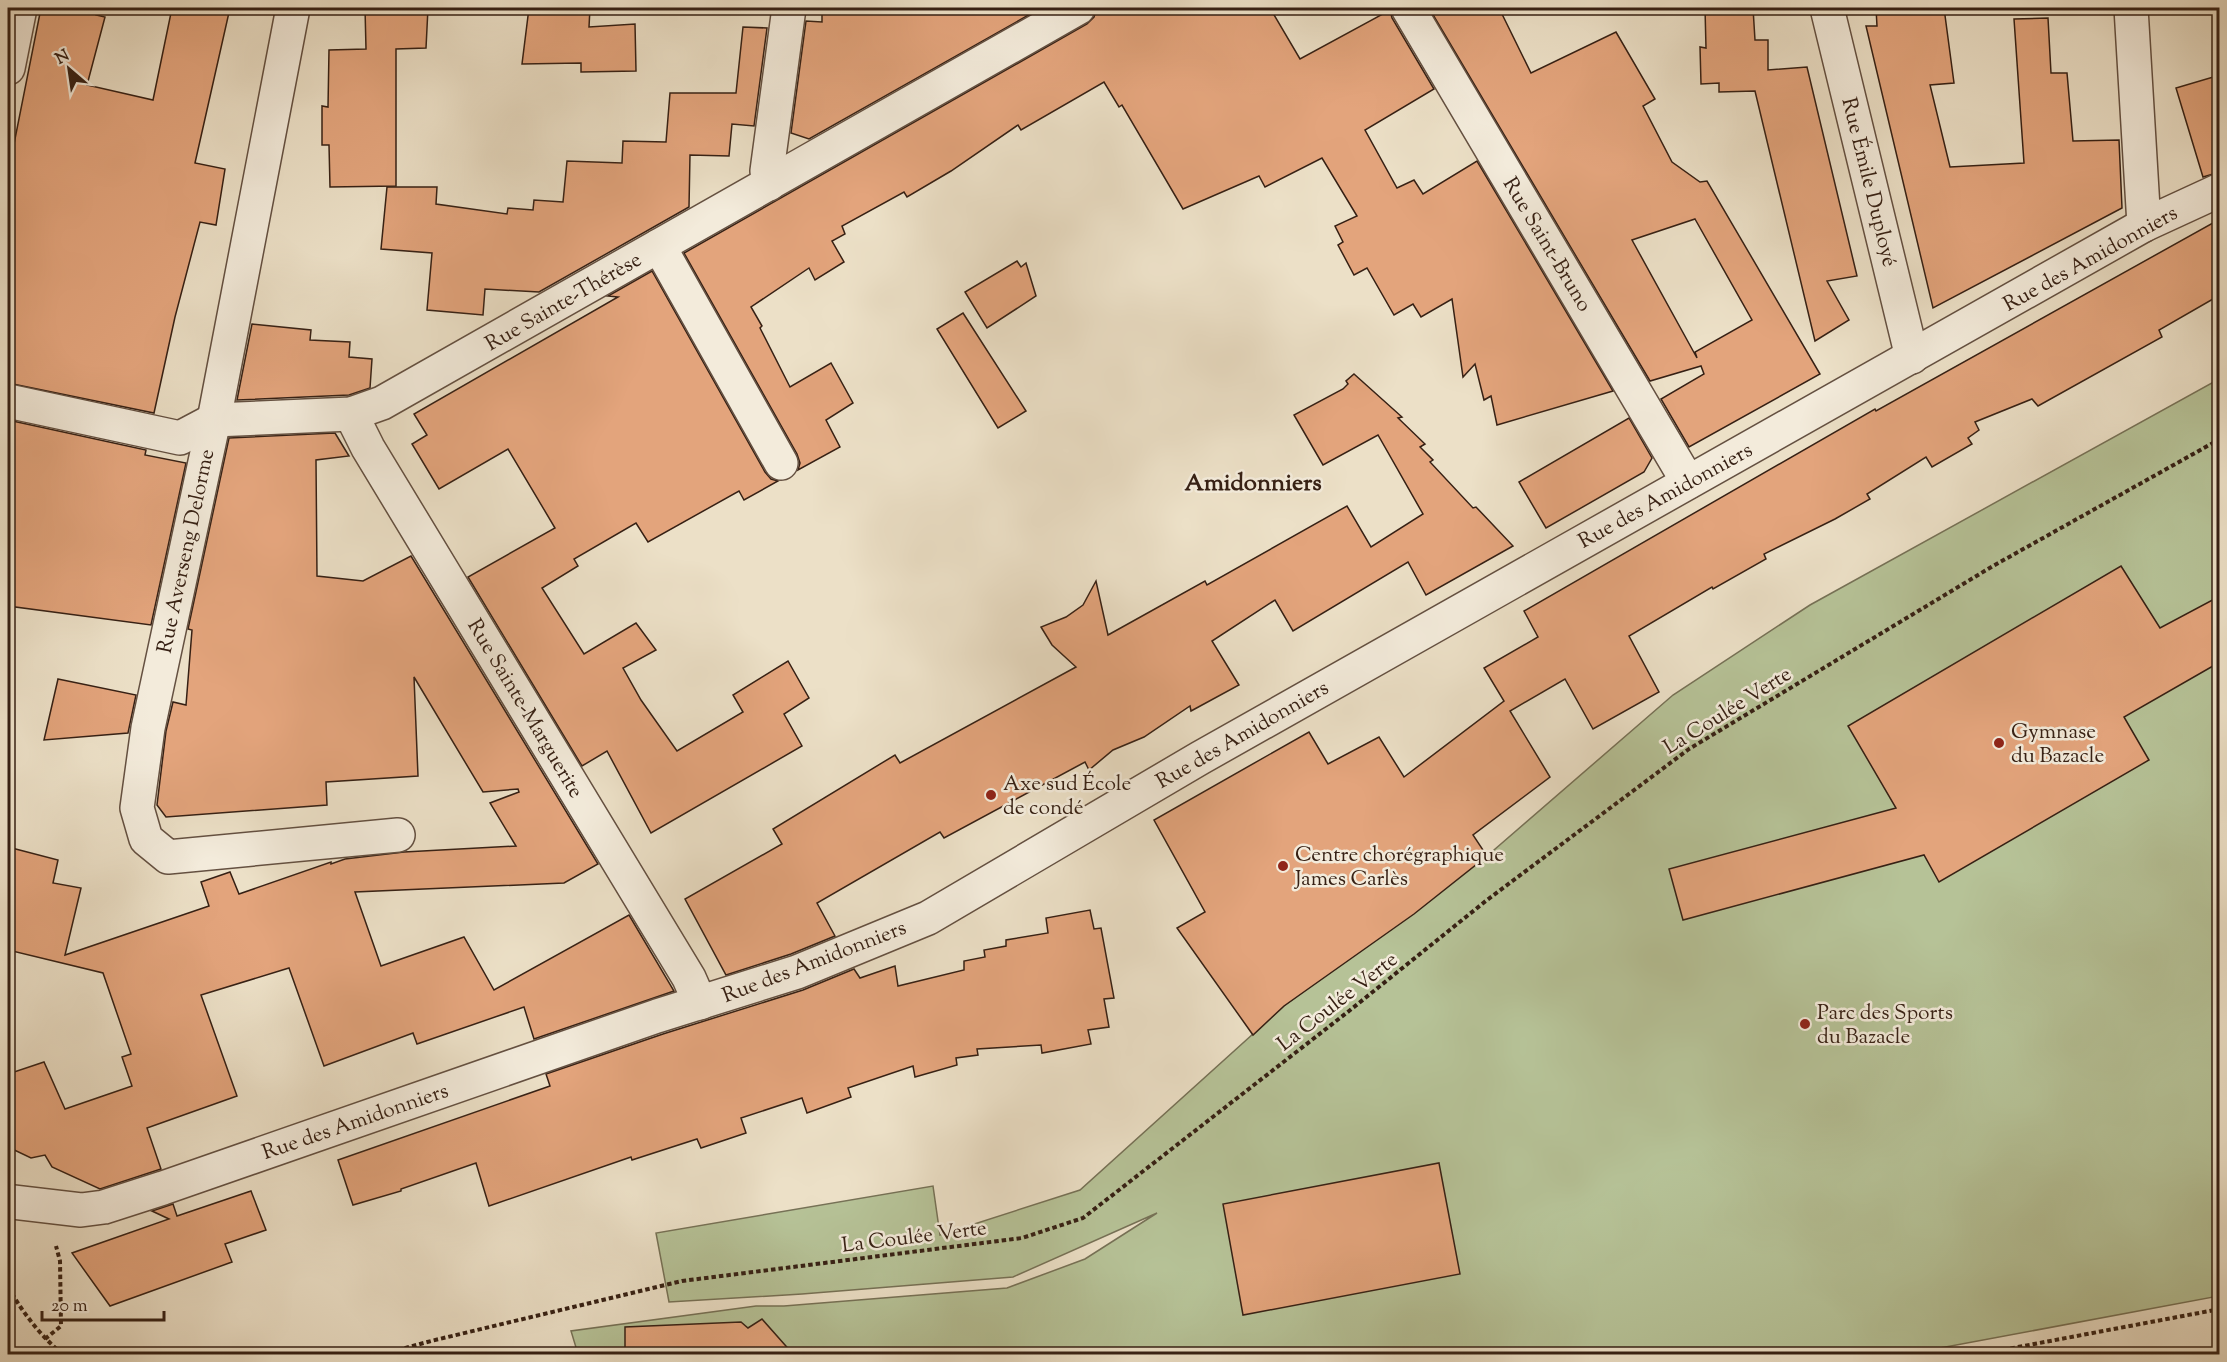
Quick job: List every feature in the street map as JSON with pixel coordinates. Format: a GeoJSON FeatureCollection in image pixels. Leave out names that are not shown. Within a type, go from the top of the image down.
{"type":"FeatureCollection","features":[{"type":"Feature","properties":{"kind":"street"},"geometry":{"type":"LineString","coordinates":[[8,68],[20,8]]}},
{"type":"Feature","properties":{"kind":"street","name":"Rue Averseng Delorme"},"geometry":{"type":"LineString","coordinates":[[293,8],[214,420],[148,728],[137,808],[146,839],[168,857],[398,835]]}},
{"type":"Feature","properties":{"kind":"street"},"geometry":{"type":"LineString","coordinates":[[769,184],[767,171],[789,8]]}},
{"type":"Feature","properties":{"kind":"street","name":"Rue Sainte-Thérèse"},"geometry":{"type":"LineString","coordinates":[[8,401],[180,438],[214,420],[351,414],[382,404],[1078,8]]}},
{"type":"Feature","properties":{"kind":"street","name":"Rue Saint-Bruno"},"geometry":{"type":"LineString","coordinates":[[1408,8],[1688,482]]}},
{"type":"Feature","properties":{"kind":"street","name":"Rue Émile Duployé"},"geometry":{"type":"LineString","coordinates":[[1827,8],[1912,357]]}},
{"type":"Feature","properties":{"kind":"street"},"geometry":{"type":"LineString","coordinates":[[2131,8],[2144,225]]}},
{"type":"Feature","properties":{"kind":"street","name":"Rue des Amidonniers"},"geometry":{"type":"LineString","coordinates":[[8,1203],[81,1210],[104,1207],[797,972],[928,918],[1200,758],[2144,225],[2220,190]]}},
{"type":"Feature","properties":{"kind":"street"},"geometry":{"type":"LineString","coordinates":[[659,246],[781,463]]}},
{"type":"Feature","properties":{"kind":"street","name":"Rue Sainte-Marguerite"},"geometry":{"type":"LineString","coordinates":[[351,414],[368,448],[688,978],[700,1003]]}},
{"type":"Feature","properties":{"kind":"path","name":"La Coulée Verte"},"geometry":{"type":"LineString","coordinates":[[383,1354],[682,1281],[1022,1238],[1083,1218],[1349,1011],[1487,900],[1689,749],[1993,566],[2220,438]]}},
{"type":"Feature","properties":{"kind":"path"},"geometry":{"type":"LineString","coordinates":[[45,1339],[61,1326],[60,1261],[54,1241]]}},
{"type":"Feature","properties":{"kind":"path"},"geometry":{"type":"LineString","coordinates":[[8,1287],[21,1309],[45,1339],[63,1354]]}},
{"type":"Feature","properties":{"kind":"path"},"geometry":{"type":"LineString","coordinates":[[1981,1354],[2220,1309]]}},
{"type":"Feature","properties":{"kind":"green space","name":"Parc des Sports du Bazacle"},"geometry":{"type":"Polygon","coordinates":[[[2219,379],[2219,1296],[1908,1354],[578,1354],[571,1331],[756,1306],[784,1306],[1007,1288],[1085,1259],[1157,1213],[1013,1277],[669,1302],[656,1233],[933,1186],[940,1235],[1080,1190],[1284,1006],[1487,856],[1673,695],[1810,605],[2219,379]]]}},
{"type":"Feature","properties":{"kind":"building"},"geometry":{"type":"Polygon","coordinates":[[[41,8],[98,8],[96,15],[105,17],[87,85],[153,100],[172,8],[230,8],[195,163],[225,169],[216,225],[200,222],[175,317],[154,413],[8,383],[8,174],[41,8]]]}},
{"type":"Feature","properties":{"kind":"building"},"geometry":{"type":"Polygon","coordinates":[[[365,8],[428,8],[426,48],[396,49],[396,186],[330,187],[329,145],[322,145],[322,106],[328,107],[329,50],[366,49],[365,8]]]}},
{"type":"Feature","properties":{"kind":"building"},"geometry":{"type":"Polygon","coordinates":[[[529,8],[590,8],[589,27],[635,24],[636,71],[581,72],[581,63],[522,64],[529,8]]]}},
{"type":"Feature","properties":{"kind":"building"},"geometry":{"type":"Polygon","coordinates":[[[822,8],[1041,8],[809,139],[791,133],[806,21],[822,22],[822,8]]]}},
{"type":"Feature","properties":{"kind":"building"},"geometry":{"type":"Polygon","coordinates":[[[1097,8],[1270,8],[1300,59],[1390,10],[1392,18],[1434,89],[1365,130],[1397,188],[1414,180],[1423,194],[1477,161],[1613,391],[1497,425],[1491,396],[1484,400],[1475,364],[1463,377],[1452,299],[1421,317],[1413,304],[1394,315],[1367,268],[1354,275],[1338,245],[1343,242],[1335,226],[1357,216],[1322,158],[1265,187],[1259,176],[1183,209],[1122,105],[1119,107],[1104,82],[1021,130],[1018,125],[951,171],[907,197],[904,192],[842,226],[845,234],[832,241],[844,262],[815,280],[809,268],[751,307],[790,387],[831,363],[853,403],[826,420],[840,447],[798,470],[800,463],[797,454],[684,253],[1087,24],[1094,17],[1097,8]]]}},
{"type":"Feature","properties":{"kind":"building"},"geometry":{"type":"Polygon","coordinates":[[[1429,8],[1499,8],[1531,73],[1616,32],[1655,99],[1643,106],[1672,162],[1700,182],[1707,181],[1820,374],[1689,447],[1661,399],[1704,374],[1701,366],[1650,381],[1429,8]],[[1695,219],[1632,240],[1697,358],[1695,352],[1752,320],[1695,219]]]}},
{"type":"Feature","properties":{"kind":"building"},"geometry":{"type":"Polygon","coordinates":[[[1705,8],[1753,8],[1755,40],[1768,40],[1768,70],[1807,67],[1857,276],[1827,281],[1849,320],[1815,341],[1755,91],[1719,92],[1719,83],[1701,84],[1700,47],[1706,48],[1705,8]]]}},
{"type":"Feature","properties":{"kind":"building"},"geometry":{"type":"Polygon","coordinates":[[[1876,8],[1944,8],[1954,83],[1930,85],[1950,167],[2024,163],[2014,19],[2048,18],[2051,73],[2067,73],[2073,141],[2119,140],[2122,208],[1933,308],[1866,26],[1877,26],[1876,8]]]}},
{"type":"Feature","properties":{"kind":"building"},"geometry":{"type":"Polygon","coordinates":[[[743,27],[767,28],[754,126],[732,124],[729,156],[690,155],[689,207],[539,292],[485,289],[483,315],[427,310],[432,253],[381,249],[387,187],[437,187],[436,204],[507,214],[508,208],[533,210],[534,200],[563,202],[567,161],[622,163],[623,141],[666,142],[670,93],[736,93],[743,27]]]}},
{"type":"Feature","properties":{"kind":"building"},"geometry":{"type":"Polygon","coordinates":[[[2220,75],[2220,172],[2203,177],[2176,88],[2220,75]]]}},
{"type":"Feature","properties":{"kind":"building"},"geometry":{"type":"Polygon","coordinates":[[[2220,219],[2220,295],[2159,330],[2162,337],[2038,406],[2032,399],[1975,422],[1979,430],[1968,438],[1972,444],[1932,467],[1926,457],[1867,494],[1870,499],[1764,554],[1766,559],[1713,589],[1712,587],[1629,636],[1659,692],[1593,729],[1565,679],[1510,711],[1550,777],[1473,835],[1487,856],[1414,914],[1284,1006],[1253,1035],[1177,928],[1205,912],[1154,820],[1309,732],[1328,764],[1379,737],[1404,777],[1504,701],[1484,668],[1538,637],[1524,611],[1875,409],[1876,411],[2220,219]]]}},
{"type":"Feature","properties":{"kind":"building"},"geometry":{"type":"Polygon","coordinates":[[[1017,261],[1021,267],[1026,263],[1036,296],[987,328],[965,292],[1017,261]]]}},
{"type":"Feature","properties":{"kind":"building"},"geometry":{"type":"Polygon","coordinates":[[[652,271],[765,472],[771,479],[778,481],[744,500],[739,491],[648,542],[636,523],[574,559],[578,566],[542,588],[584,654],[636,623],[656,650],[623,668],[641,700],[677,751],[743,712],[733,695],[788,661],[809,698],[784,714],[802,746],[651,833],[607,751],[582,766],[468,577],[555,528],[508,449],[439,489],[412,444],[427,435],[414,414],[618,297],[608,296],[652,271]]]}},
{"type":"Feature","properties":{"kind":"building"},"geometry":{"type":"Polygon","coordinates":[[[963,313],[1026,411],[998,428],[937,329],[963,313]]]}},
{"type":"Feature","properties":{"kind":"building"},"geometry":{"type":"Polygon","coordinates":[[[252,324],[311,330],[310,340],[350,342],[349,357],[372,359],[370,388],[349,395],[237,400],[252,324]]]}},
{"type":"Feature","properties":{"kind":"building"},"geometry":{"type":"Polygon","coordinates":[[[1354,374],[1402,417],[1398,418],[1425,444],[1420,447],[1433,460],[1430,462],[1513,546],[1426,595],[1408,562],[1293,631],[1275,600],[1212,641],[1239,685],[1191,711],[1190,706],[1144,737],[1113,750],[1089,770],[1085,762],[944,838],[940,832],[817,903],[835,936],[791,954],[726,975],[685,899],[782,844],[773,829],[895,755],[900,763],[1076,667],[1052,645],[1041,627],[1066,617],[1083,605],[1096,581],[1108,635],[1205,581],[1207,585],[1347,506],[1371,547],[1423,514],[1378,435],[1323,465],[1294,415],[1343,389],[1348,384],[1346,381],[1354,374]]]}},
{"type":"Feature","properties":{"kind":"building"},"geometry":{"type":"Polygon","coordinates":[[[1629,418],[1652,458],[1644,472],[1546,528],[1519,482],[1629,418]]]}},
{"type":"Feature","properties":{"kind":"building"},"geometry":{"type":"Polygon","coordinates":[[[8,420],[146,450],[145,455],[186,463],[151,625],[8,606],[8,420]]]}},
{"type":"Feature","properties":{"kind":"building"},"geometry":{"type":"Polygon","coordinates":[[[335,433],[349,456],[316,460],[317,576],[363,581],[411,556],[598,864],[564,883],[355,892],[381,966],[464,937],[494,990],[629,915],[674,991],[534,1039],[524,1007],[417,1044],[413,1033],[324,1066],[289,968],[201,995],[237,1096],[147,1128],[161,1169],[100,1189],[52,1167],[45,1155],[31,1158],[8,1147],[8,1074],[44,1062],[65,1109],[132,1086],[122,1057],[131,1054],[103,973],[8,950],[8,847],[58,860],[53,883],[81,888],[65,955],[209,906],[201,882],[230,872],[239,894],[345,859],[404,852],[516,846],[490,803],[519,792],[518,789],[483,792],[414,677],[418,776],[326,782],[327,805],[166,817],[157,805],[166,731],[173,702],[186,705],[192,630],[188,629],[229,438],[335,433]]]}},
{"type":"Feature","properties":{"kind":"building","name":"Gymnase du Bazacle"},"geometry":{"type":"Polygon","coordinates":[[[2121,566],[2160,628],[2220,596],[2220,662],[2124,717],[2149,760],[1939,882],[1924,855],[1683,920],[1669,869],[1896,808],[1848,726],[2121,566]]]}},
{"type":"Feature","properties":{"kind":"building"},"geometry":{"type":"Polygon","coordinates":[[[58,679],[136,695],[128,733],[44,740],[58,679]]]}},
{"type":"Feature","properties":{"kind":"building"},"geometry":{"type":"Polygon","coordinates":[[[1090,910],[1094,929],[1101,928],[1114,998],[1104,999],[1109,1027],[1088,1030],[1091,1044],[1042,1053],[1041,1045],[977,1049],[978,1055],[956,1058],[957,1065],[915,1077],[913,1066],[848,1088],[851,1097],[807,1113],[802,1098],[741,1118],[746,1133],[701,1148],[697,1139],[632,1160],[631,1157],[489,1206],[476,1163],[401,1189],[401,1191],[353,1205],[338,1160],[550,1086],[546,1074],[803,990],[854,969],[860,978],[895,966],[898,986],[964,970],[964,961],[985,957],[984,950],[1006,946],[1006,940],[1048,933],[1046,918],[1090,910]]]}},
{"type":"Feature","properties":{"kind":"building"},"geometry":{"type":"Polygon","coordinates":[[[1439,1163],[1460,1274],[1243,1315],[1223,1204],[1439,1163]]]}},
{"type":"Feature","properties":{"kind":"building"},"geometry":{"type":"Polygon","coordinates":[[[251,1191],[266,1230],[225,1244],[232,1262],[110,1306],[72,1253],[169,1219],[152,1211],[173,1204],[177,1216],[251,1191]]]}},
{"type":"Feature","properties":{"kind":"building"},"geometry":{"type":"Polygon","coordinates":[[[762,1319],[793,1354],[625,1354],[625,1327],[741,1322],[748,1328],[762,1319]]]}},
{"type":"Feature","properties":{"kind":"place","name":"Gymnase du Bazacle"},"geometry":{"type":"Point","coordinates":[1999,743]}},
{"type":"Feature","properties":{"kind":"place","name":"Axe sud École de condé"},"geometry":{"type":"Point","coordinates":[991,795]}},
{"type":"Feature","properties":{"kind":"place","name":"Centre chorégraphique James Carlès"},"geometry":{"type":"Point","coordinates":[1283,866]}},
{"type":"Feature","properties":{"kind":"place","name":"Parc des Sports du Bazacle"},"geometry":{"type":"Point","coordinates":[1805,1024]}},
{"type":"Feature","properties":{"kind":"district","name":"Amidonniers"},"geometry":{"type":"Point","coordinates":[1253,482]}}]}
